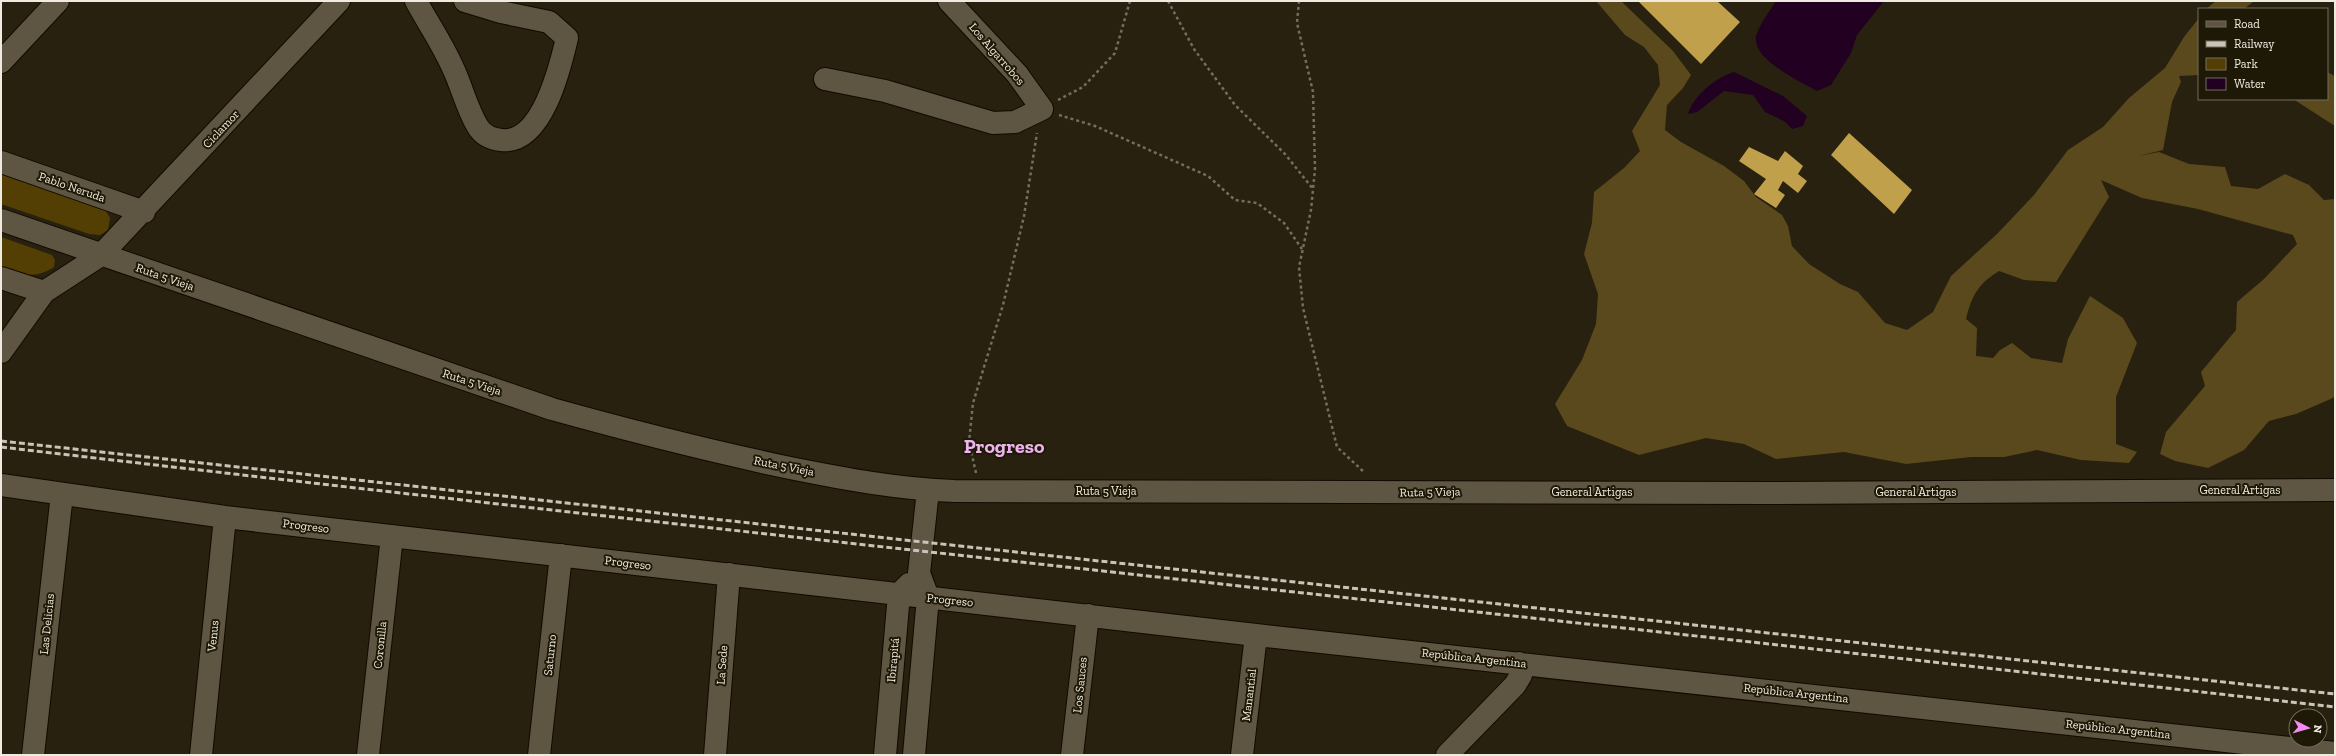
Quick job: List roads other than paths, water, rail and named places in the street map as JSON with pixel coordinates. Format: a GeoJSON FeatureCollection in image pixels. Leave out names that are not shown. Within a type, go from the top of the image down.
{"type":"FeatureCollection","features":[{"type":"Feature","properties":{"kind":"street"},"geometry":{"type":"LineString","coordinates":[[1,62],[58,1]]}},
{"type":"Feature","properties":{"kind":"street","name":"Ciclamor"},"geometry":{"type":"LineString","coordinates":[[101,255],[144,212],[339,1]]}},
{"type":"Feature","properties":{"kind":"street"},"geometry":{"type":"LineString","coordinates":[[416,1],[452,66],[479,128],[492,140],[508,141],[522,134],[537,119],[550,96],[567,38],[549,22],[501,12],[465,1]]}},
{"type":"Feature","properties":{"kind":"street","name":"Los Algarrobos"},"geometry":{"type":"LineString","coordinates":[[825,79],[885,92],[993,123],[1015,122],[1042,109],[1017,74],[949,1]]}},
{"type":"Feature","properties":{"kind":"street","name":"Pablo Neruda"},"geometry":{"type":"LineString","coordinates":[[1,162],[144,212]]}},
{"type":"Feature","properties":{"kind":"street","name":"Ruta 5 Vieja"},"geometry":{"type":"LineString","coordinates":[[1,220],[552,409],[618,428],[744,458],[864,483],[928,490],[980,491],[1497,491]]}},
{"type":"Feature","properties":{"kind":"street"},"geometry":{"type":"LineString","coordinates":[[1,352],[44,292],[101,255]]}},
{"type":"Feature","properties":{"kind":"street"},"geometry":{"type":"LineString","coordinates":[[1,278],[44,292]]}},
{"type":"Feature","properties":{"kind":"street","name":"Progreso"},"geometry":{"type":"LineString","coordinates":[[1,485],[225,517],[1256,635]]}},
{"type":"Feature","properties":{"kind":"street"},"geometry":{"type":"LineString","coordinates":[[914,755],[928,597],[919,573],[928,490]]}},
{"type":"Feature","properties":{"kind":"street","name":"General Artigas"},"geometry":{"type":"LineString","coordinates":[[1497,491],[1772,493],[2335,490]]}},
{"type":"Feature","properties":{"kind":"street","name":"Las Delicias"},"geometry":{"type":"LineString","coordinates":[[33,755],[62,494]]}},
{"type":"Feature","properties":{"kind":"street","name":"Venus"},"geometry":{"type":"LineString","coordinates":[[201,755],[225,517]]}},
{"type":"Feature","properties":{"kind":"street","name":"Coronilla"},"geometry":{"type":"LineString","coordinates":[[368,755],[392,536]]}},
{"type":"Feature","properties":{"kind":"street","name":"Saturno"},"geometry":{"type":"LineString","coordinates":[[538,755],[561,555]]}},
{"type":"Feature","properties":{"kind":"street"},"geometry":{"type":"LineString","coordinates":[[899,594],[919,573]]}},
{"type":"Feature","properties":{"kind":"street","name":"La Sede"},"geometry":{"type":"LineString","coordinates":[[716,755],[729,574]]}},
{"type":"Feature","properties":{"kind":"street","name":"Ibirapitá"},"geometry":{"type":"LineString","coordinates":[[885,755],[899,594]]}},
{"type":"Feature","properties":{"kind":"street","name":"Los Sauces"},"geometry":{"type":"LineString","coordinates":[[1072,755],[1088,615]]}},
{"type":"Feature","properties":{"kind":"street","name":"República Argentina"},"geometry":{"type":"LineString","coordinates":[[1256,635],[2335,753]]}},
{"type":"Feature","properties":{"kind":"street","name":"Manantial"},"geometry":{"type":"LineString","coordinates":[[1242,755],[1256,635]]}},
{"type":"Feature","properties":{"kind":"street"},"geometry":{"type":"LineString","coordinates":[[1447,755],[1515,685],[1521,675],[1520,663]]}},
{"type":"Feature","properties":{"kind":"water"},"geometry":{"type":"Polygon","coordinates":[[[1776,1],[1884,1],[1857,35],[1851,53],[1831,85],[1817,91],[1787,75],[1767,59],[1760,51],[1756,42],[1757,33],[1776,1]]]}},
{"type":"Feature","properties":{"kind":"water"},"geometry":{"type":"Polygon","coordinates":[[[1734,72],[1783,96],[1807,116],[1803,126],[1792,129],[1784,121],[1765,112],[1753,95],[1724,91],[1697,112],[1688,114],[1695,100],[1706,88],[1720,78],[1734,72]]]}},
{"type":"Feature","properties":{"kind":"railway"},"geometry":{"type":"LineString","coordinates":[[1,441],[2335,694]]}},
{"type":"Feature","properties":{"kind":"railway"},"geometry":{"type":"LineString","coordinates":[[1,447],[584,514],[2335,707]]}},
{"type":"Feature","properties":{"kind":"district","name":"Progreso"},"geometry":{"type":"Point","coordinates":[1004,446]}}]}
